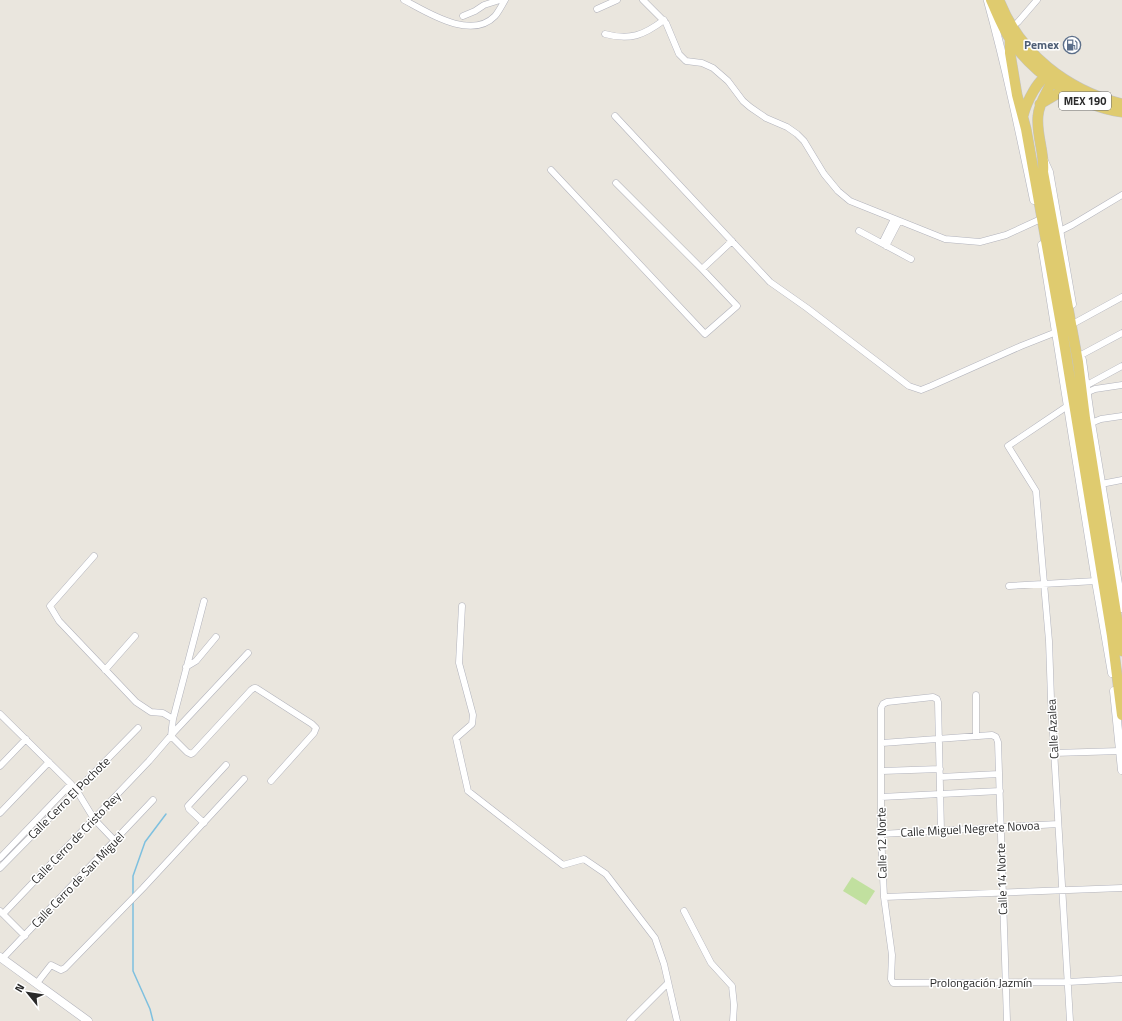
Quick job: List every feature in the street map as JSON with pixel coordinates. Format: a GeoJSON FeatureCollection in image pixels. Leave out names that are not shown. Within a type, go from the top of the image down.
{"type":"FeatureCollection","features":[{"type":"Feature","properties":{"kind":"main road","name":"MEX 190"},"geometry":{"type":"LineString","coordinates":[[991,0],[1002,26],[1010,39],[1025,56],[1051,75],[1075,96],[1100,107],[1122,112]]}},
{"type":"Feature","properties":{"kind":"main road","name":"MEX 190"},"geometry":{"type":"LineString","coordinates":[[999,0],[1012,27],[1051,75],[1088,94],[1122,104]]}},
{"type":"Feature","properties":{"kind":"main road"},"geometry":{"type":"LineString","coordinates":[[1010,39],[1010,53],[1017,95],[1023,116],[1044,218],[1073,324],[1085,418],[1122,651]]}},
{"type":"Feature","properties":{"kind":"main road"},"geometry":{"type":"LineString","coordinates":[[1021,138],[1023,116],[1028,101],[1051,75]]}},
{"type":"Feature","properties":{"kind":"main road"},"geometry":{"type":"LineString","coordinates":[[1051,75],[1040,104],[1037,117],[1044,161],[1042,172],[1044,218],[1059,332],[1115,659],[1122,715]]}},
{"type":"Feature","properties":{"kind":"main road"},"geometry":{"type":"LineString","coordinates":[[1040,104],[1061,94],[1075,96]]}},
{"type":"Feature","properties":{"kind":"street"},"geometry":{"type":"LineString","coordinates":[[404,0],[454,24],[475,26],[484,24],[495,16],[505,0]]}},
{"type":"Feature","properties":{"kind":"street"},"geometry":{"type":"LineString","coordinates":[[463,16],[475,11],[484,2],[500,0]]}},
{"type":"Feature","properties":{"kind":"street"},"geometry":{"type":"LineString","coordinates":[[597,9],[617,0]]}},
{"type":"Feature","properties":{"kind":"street"},"geometry":{"type":"LineString","coordinates":[[643,0],[664,20],[679,54],[686,61],[702,63],[712,68],[728,81],[743,101],[750,107],[766,118],[788,128],[797,134],[804,141],[824,174],[838,192],[850,201],[945,239],[980,242],[1006,235],[1044,218],[1021,138],[999,41],[987,0]]}},
{"type":"Feature","properties":{"kind":"street"},"geometry":{"type":"LineString","coordinates":[[1012,27],[1037,0]]}},
{"type":"Feature","properties":{"kind":"street"},"geometry":{"type":"LineString","coordinates":[[605,34],[626,38],[651,30],[664,20]]}},
{"type":"Feature","properties":{"kind":"street"},"geometry":{"type":"LineString","coordinates":[[615,116],[770,282],[807,308],[909,386],[921,390],[1021,346],[1059,332],[1122,297]]}},
{"type":"Feature","properties":{"kind":"street"},"geometry":{"type":"LineString","coordinates":[[1044,161],[1049,172],[1060,231],[1073,324],[1087,388],[1101,484],[1121,591],[1122,608]]}},
{"type":"Feature","properties":{"kind":"street"},"geometry":{"type":"LineString","coordinates":[[551,170],[705,334],[737,306],[702,269],[616,184]]}},
{"type":"Feature","properties":{"kind":"street"},"geometry":{"type":"LineString","coordinates":[[1060,231],[1072,226],[1122,195]]}},
{"type":"Feature","properties":{"kind":"street"},"geometry":{"type":"LineString","coordinates":[[884,244],[897,220]]}},
{"type":"Feature","properties":{"kind":"street"},"geometry":{"type":"LineString","coordinates":[[859,231],[911,259]]}},
{"type":"Feature","properties":{"kind":"street"},"geometry":{"type":"LineString","coordinates":[[702,269],[732,241]]}},
{"type":"Feature","properties":{"kind":"street"},"geometry":{"type":"LineString","coordinates":[[1059,332],[1068,405],[1110,662],[1122,770]]}},
{"type":"Feature","properties":{"kind":"street"},"geometry":{"type":"LineString","coordinates":[[1081,355],[1122,333]]}},
{"type":"Feature","properties":{"kind":"street"},"geometry":{"type":"LineString","coordinates":[[1087,388],[1122,366]]}},
{"type":"Feature","properties":{"kind":"street"},"geometry":{"type":"LineString","coordinates":[[1087,388],[1095,389],[1122,385]]}},
{"type":"Feature","properties":{"kind":"street","name":"Calle Azalea"},"geometry":{"type":"LineString","coordinates":[[1068,405],[1008,446],[1036,491],[1049,641],[1070,1021]]}},
{"type":"Feature","properties":{"kind":"street"},"geometry":{"type":"LineString","coordinates":[[1091,423],[1101,419],[1122,416]]}},
{"type":"Feature","properties":{"kind":"street"},"geometry":{"type":"LineString","coordinates":[[1101,484],[1122,480]]}},
{"type":"Feature","properties":{"kind":"street"},"geometry":{"type":"LineString","coordinates":[[94,556],[50,606],[59,621],[136,702],[151,712],[163,714],[173,719]]}},
{"type":"Feature","properties":{"kind":"street"},"geometry":{"type":"LineString","coordinates":[[1009,586],[1045,583],[1096,582]]}},
{"type":"Feature","properties":{"kind":"street"},"geometry":{"type":"LineString","coordinates":[[204,601],[173,719],[171,736],[187,752],[191,754],[193,753],[251,690],[256,688],[316,728],[314,733],[271,781]]}},
{"type":"Feature","properties":{"kind":"street"},"geometry":{"type":"LineString","coordinates":[[462,606],[459,663],[473,715],[472,724],[456,738],[468,791],[563,865],[584,860],[606,874],[655,938],[664,964],[677,1021]]}},
{"type":"Feature","properties":{"kind":"street"},"geometry":{"type":"LineString","coordinates":[[105,670],[135,636]]}},
{"type":"Feature","properties":{"kind":"street"},"geometry":{"type":"LineString","coordinates":[[186,667],[196,661],[216,637]]}},
{"type":"Feature","properties":{"kind":"street","name":"Calle Cerro de Cristo Rey"},"geometry":{"type":"LineString","coordinates":[[2,912],[94,819],[248,653]]}},
{"type":"Feature","properties":{"kind":"street"},"geometry":{"type":"LineString","coordinates":[[882,743],[976,736],[976,695]]}},
{"type":"Feature","properties":{"kind":"street","name":"Calle 12 Norte"},"geometry":{"type":"LineString","coordinates":[[893,982],[891,979],[892,955],[884,897],[881,834],[881,708],[883,704],[887,702],[933,697],[937,699],[939,739]]}},
{"type":"Feature","properties":{"kind":"street"},"geometry":{"type":"LineString","coordinates":[[1,717],[26,739],[71,784],[94,819],[115,841]]}},
{"type":"Feature","properties":{"kind":"street","name":"Calle Cerro El Pochote"},"geometry":{"type":"LineString","coordinates":[[0,868],[138,728]]}},
{"type":"Feature","properties":{"kind":"street","name":"Calle 14 Norte"},"geometry":{"type":"LineString","coordinates":[[976,736],[992,735],[996,737],[998,742],[1007,1021]]}},
{"type":"Feature","properties":{"kind":"street"},"geometry":{"type":"LineString","coordinates":[[0,766],[26,739]]}},
{"type":"Feature","properties":{"kind":"street"},"geometry":{"type":"LineString","coordinates":[[939,739],[941,831]]}},
{"type":"Feature","properties":{"kind":"street"},"geometry":{"type":"LineString","coordinates":[[1054,753],[1120,751]]}},
{"type":"Feature","properties":{"kind":"street"},"geometry":{"type":"LineString","coordinates":[[0,813],[50,762]]}},
{"type":"Feature","properties":{"kind":"street"},"geometry":{"type":"LineString","coordinates":[[204,823],[189,809],[188,806],[226,765]]}},
{"type":"Feature","properties":{"kind":"street"},"geometry":{"type":"LineString","coordinates":[[882,771],[940,769]]}},
{"type":"Feature","properties":{"kind":"street"},"geometry":{"type":"LineString","coordinates":[[940,777],[999,774]]}},
{"type":"Feature","properties":{"kind":"street"},"geometry":{"type":"LineString","coordinates":[[37,983],[52,965],[62,970],[64,969],[143,888],[244,779]]}},
{"type":"Feature","properties":{"kind":"street","name":"Calle Cerro El Pochote"},"geometry":{"type":"LineString","coordinates":[[0,858],[71,784]]}},
{"type":"Feature","properties":{"kind":"street"},"geometry":{"type":"LineString","coordinates":[[882,797],[1000,791]]}},
{"type":"Feature","properties":{"kind":"street","name":"Calle Cerro de San Miguel"},"geometry":{"type":"LineString","coordinates":[[2,958],[25,936],[153,800]]}},
{"type":"Feature","properties":{"kind":"street","name":"Calle Miguel Negrete Novoa"},"geometry":{"type":"LineString","coordinates":[[881,834],[1058,824]]}},
{"type":"Feature","properties":{"kind":"street"},"geometry":{"type":"LineString","coordinates":[[884,897],[1122,888]]}},
{"type":"Feature","properties":{"kind":"street"},"geometry":{"type":"LineString","coordinates":[[684,911],[711,963],[732,986],[734,1005],[733,1021]]}},
{"type":"Feature","properties":{"kind":"street"},"geometry":{"type":"LineString","coordinates":[[2,912],[25,936]]}},
{"type":"Feature","properties":{"kind":"street"},"geometry":{"type":"LineString","coordinates":[[2,958],[88,1021]]}},
{"type":"Feature","properties":{"kind":"street","name":"Prolongación Jazmín"},"geometry":{"type":"LineString","coordinates":[[893,982],[1006,983],[1122,979]]}},
{"type":"Feature","properties":{"kind":"street"},"geometry":{"type":"LineString","coordinates":[[630,1021],[668,983]]}},
{"type":"Feature","properties":{"kind":"green space"},"geometry":{"type":"Polygon","coordinates":[[[852,877],[875,891],[866,905],[843,891],[852,877]]]}},
{"type":"Feature","properties":{"kind":"waterway"},"geometry":{"type":"LineString","coordinates":[[133,895],[133,876],[145,842],[166,814]]}},
{"type":"Feature","properties":{"kind":"waterway"},"geometry":{"type":"LineString","coordinates":[[133,901],[133,971],[150,1009],[153,1021]]}},
{"type":"Feature","properties":{"kind":"place","name":"Pemex"},"geometry":{"type":"Point","coordinates":[1072,45]}}]}
